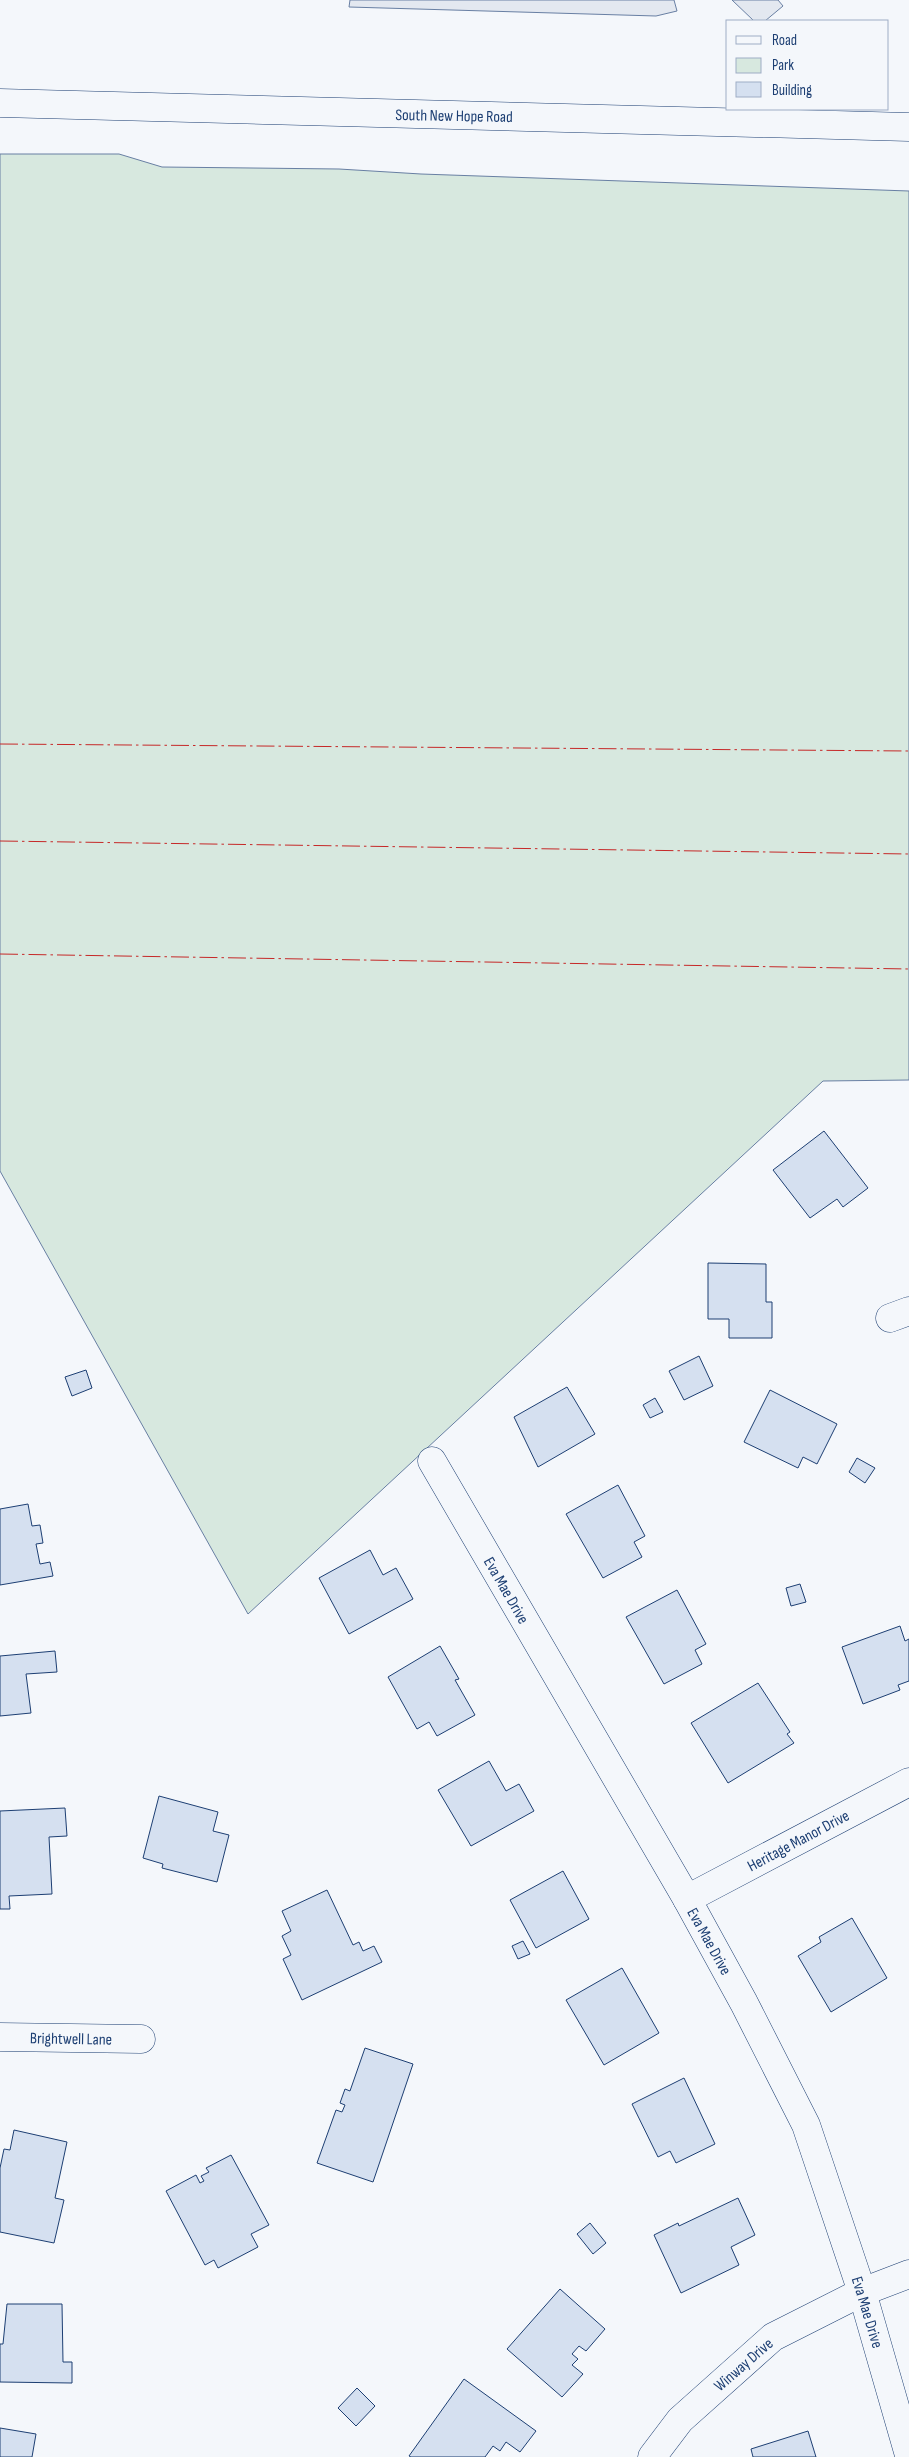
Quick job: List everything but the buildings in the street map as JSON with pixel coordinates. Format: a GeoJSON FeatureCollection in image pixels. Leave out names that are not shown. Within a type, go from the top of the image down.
{"type":"FeatureCollection","features":[{"type":"Feature","properties":{"kind":"street","name":"South New Hope Road"},"geometry":{"type":"LineString","coordinates":[[0,103],[909,127]]}},
{"type":"Feature","properties":{"kind":"street","name":"Eva Mae Drive"},"geometry":{"type":"LineString","coordinates":[[432,1461],[687,1899],[744,2003],[806,2125],[862,2292],[909,2455]]}},
{"type":"Feature","properties":{"kind":"street","name":"Heritage Manor Drive"},"geometry":{"type":"LineString","coordinates":[[687,1899],[909,1782]]}},
{"type":"Feature","properties":{"kind":"street","name":"Brightwell Lane"},"geometry":{"type":"LineString","coordinates":[[0,2037],[141,2039]]}},
{"type":"Feature","properties":{"kind":"street","name":"Winway Drive"},"geometry":{"type":"LineString","coordinates":[[652,2457],[680,2420],[773,2336],[862,2292],[909,2274]]}},
{"type":"Feature","properties":{"kind":"green space"},"geometry":{"type":"Polygon","coordinates":[[[0,154],[119,154],[162,167],[339,169],[421,174],[909,191],[909,1080],[823,1081],[248,1614],[0,1171],[0,154]]]}},
{"type":"Feature","properties":{"kind":"shaded area"},"geometry":{"type":"Polygon","coordinates":[[[350,0],[674,0],[677,11],[656,16],[349,7],[350,0]]]}},
{"type":"Feature","properties":{"kind":"shaded area"},"geometry":{"type":"Polygon","coordinates":[[[732,0],[778,0],[783,6],[766,20],[753,20],[732,0]]]}},
{"type":"Feature","properties":{"kind":"power"},"geometry":{"type":"LineString","coordinates":[[0,744],[909,751]]}},
{"type":"Feature","properties":{"kind":"power"},"geometry":{"type":"LineString","coordinates":[[0,841],[909,854]]}},
{"type":"Feature","properties":{"kind":"power"},"geometry":{"type":"LineString","coordinates":[[0,954],[909,969]]}}]}
